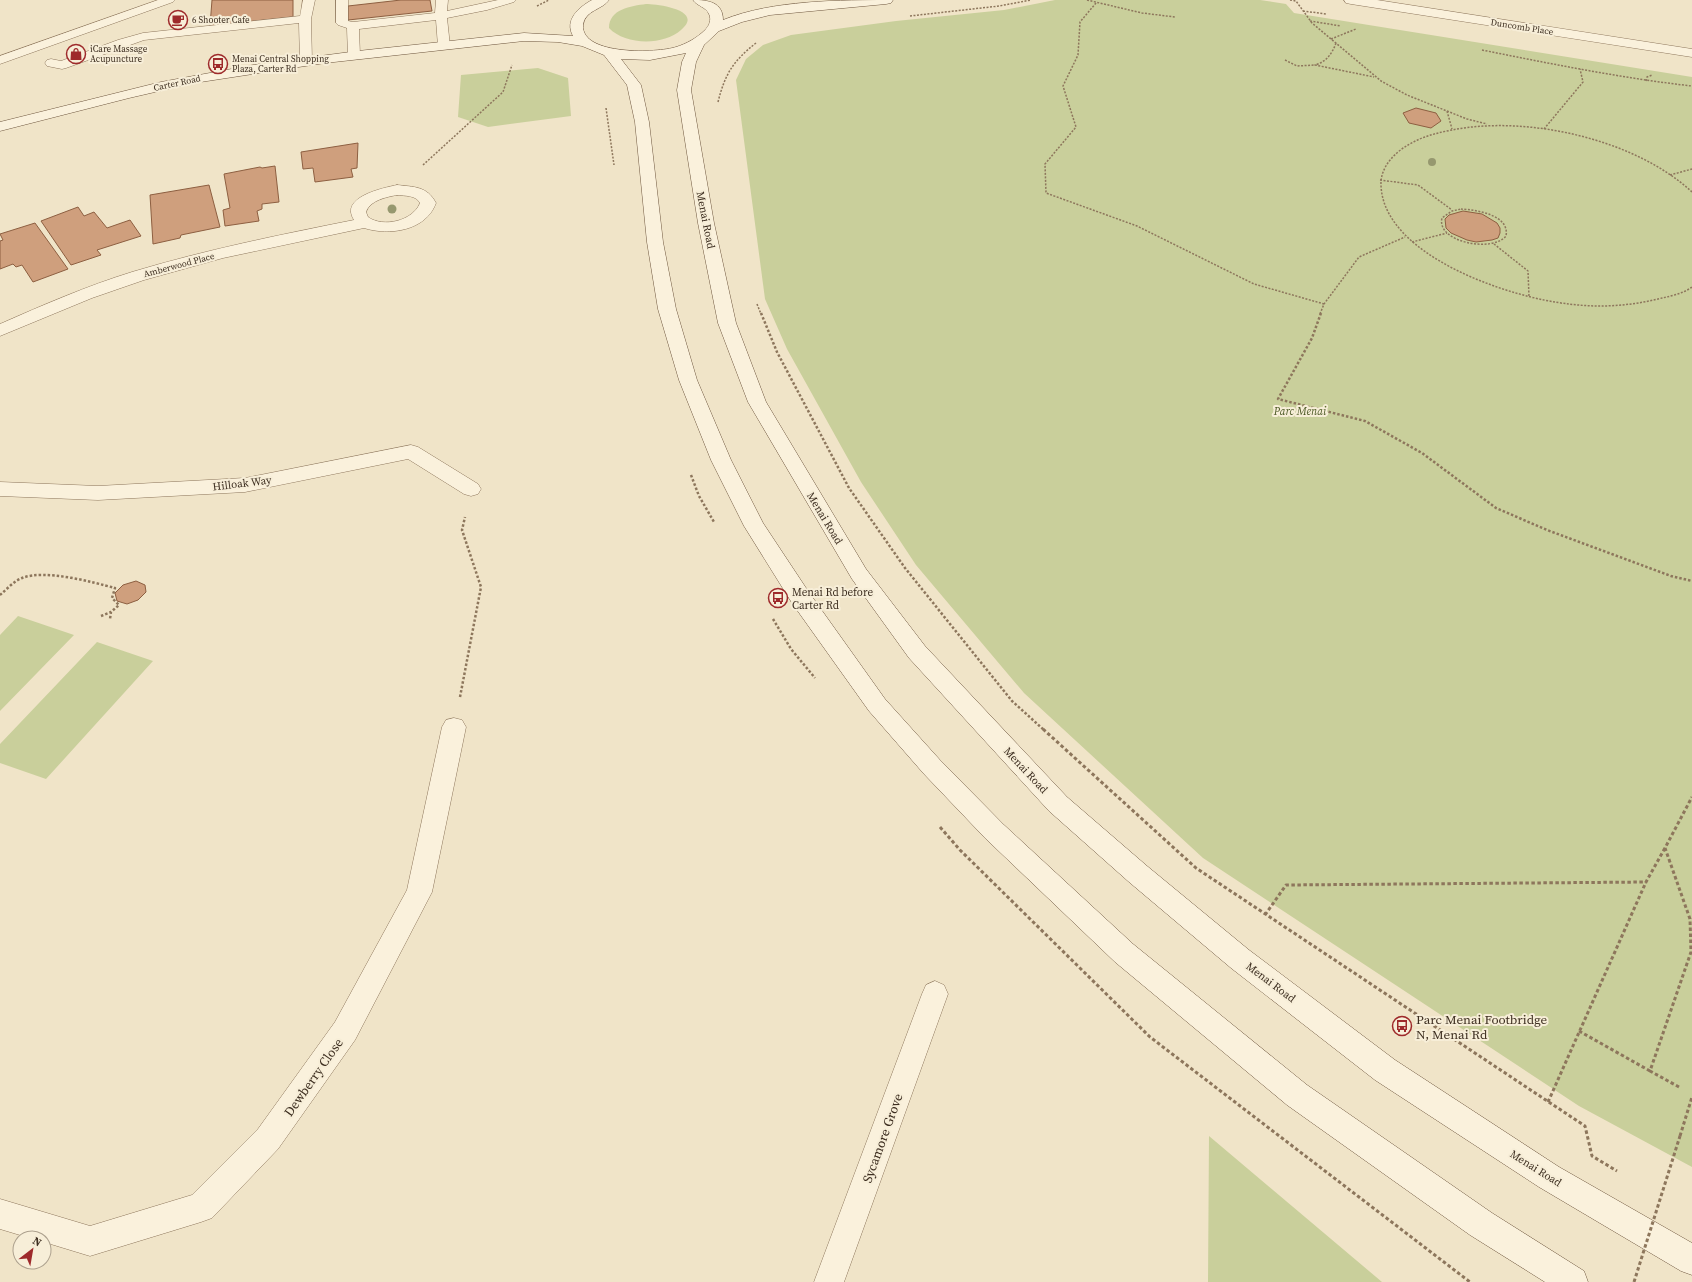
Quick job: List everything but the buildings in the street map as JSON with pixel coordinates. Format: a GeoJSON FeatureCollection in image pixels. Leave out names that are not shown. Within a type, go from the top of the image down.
{"type":"FeatureCollection","features":[{"type":"Feature","properties":{"kind":"main road","name":"Carter Road"},"geometry":{"type":"LineString","coordinates":[[524,37],[563,24],[579,16],[589,6],[602,0]]}},
{"type":"Feature","properties":{"kind":"main road"},"geometry":{"type":"LineString","coordinates":[[579,16],[576,25],[578,34],[586,42],[596,48],[610,53],[632,56],[656,55],[679,51],[737,18],[770,11],[849,2],[886,0]]}},
{"type":"Feature","properties":{"kind":"main road","name":"Duncomb Place"},"geometry":{"type":"LineString","coordinates":[[1351,0],[1692,53]]}},
{"type":"Feature","properties":{"kind":"main road"},"geometry":{"type":"LineString","coordinates":[[703,1],[729,7],[770,11]]}},
{"type":"Feature","properties":{"kind":"main road"},"geometry":{"type":"LineString","coordinates":[[703,1],[714,10],[717,19],[707,36]]}},
{"type":"Feature","properties":{"kind":"main road","name":"Menai Road"},"geometry":{"type":"LineString","coordinates":[[707,36],[689,62],[684,90],[706,223],[727,323],[757,402],[859,574],[917,652],[1058,804],[1138,874],[1240,959],[1385,1070],[1549,1177],[1692,1260]]}},
{"type":"Feature","properties":{"kind":"main road","name":"Carter Road"},"geometry":{"type":"LineString","coordinates":[[0,127],[116,96],[199,78],[259,68],[524,37],[558,38],[586,42]]}},
{"type":"Feature","properties":{"kind":"main road"},"geometry":{"type":"LineString","coordinates":[[610,53],[634,85],[642,122],[655,242],[667,309],[688,380],[697,402],[721,460],[754,526],[800,597],[877,705],[932,767],[994,831],[1124,953],[1297,1095],[1481,1224],[1573,1282]]}},
{"type":"Feature","properties":{"kind":"main road","name":"Amberwood Place"},"geometry":{"type":"LineString","coordinates":[[397,190],[416,192],[423,196],[427,201],[428,207],[418,219],[408,224],[396,227],[373,226],[365,223],[360,218],[359,211],[362,205],[376,195],[397,190]]}},
{"type":"Feature","properties":{"kind":"main road","name":"Amberwood Place"},"geometry":{"type":"LineString","coordinates":[[0,331],[101,289],[161,270],[273,242],[365,223]]}},
{"type":"Feature","properties":{"kind":"main road","name":"Hilloak Way"},"geometry":{"type":"LineString","coordinates":[[0,490],[98,493],[245,485],[411,452],[471,489]]}},
{"type":"Feature","properties":{"kind":"main road","name":"Dewberry Close"},"geometry":{"type":"LineString","coordinates":[[0,1214],[90,1241],[201,1207],[268,1139],[345,1031],[419,892],[454,727]]}},
{"type":"Feature","properties":{"kind":"main road","name":"Sycamore Grove"},"geometry":{"type":"LineString","coordinates":[[829,1282],[936,994]]}},
{"type":"Feature","properties":{"kind":"lane"},"geometry":{"type":"LineString","coordinates":[[0,60],[169,0]]}},
{"type":"Feature","properties":{"kind":"lane"},"geometry":{"type":"LineString","coordinates":[[306,62],[305,19],[312,0]]}},
{"type":"Feature","properties":{"kind":"lane"},"geometry":{"type":"LineString","coordinates":[[342,0],[342,22],[353,26],[441,16],[510,0]]}},
{"type":"Feature","properties":{"kind":"lane"},"geometry":{"type":"LineString","coordinates":[[442,0],[441,16],[444,46]]}},
{"type":"Feature","properties":{"kind":"lane"},"geometry":{"type":"LineString","coordinates":[[51,63],[62,65],[142,37],[305,19]]}},
{"type":"Feature","properties":{"kind":"lane"},"geometry":{"type":"LineString","coordinates":[[353,26],[354,56]]}},
{"type":"Feature","properties":{"kind":"path"},"geometry":{"type":"LineString","coordinates":[[904,16],[1000,6],[1031,0]]}},
{"type":"Feature","properties":{"kind":"path"},"geometry":{"type":"LineString","coordinates":[[1087,0],[1138,13],[1174,17]]}},
{"type":"Feature","properties":{"kind":"path"},"geometry":{"type":"LineString","coordinates":[[1290,0],[1296,0],[1310,21],[1376,77],[1407,95],[1446,111],[1490,125]]}},
{"type":"Feature","properties":{"kind":"path"},"geometry":{"type":"LineString","coordinates":[[1096,3],[1080,22],[1078,55],[1063,86],[1076,127],[1044,164],[1046,193],[1137,226],[1254,284],[1324,304]]}},
{"type":"Feature","properties":{"kind":"path"},"geometry":{"type":"LineString","coordinates":[[1310,21],[1341,26]]}},
{"type":"Feature","properties":{"kind":"path"},"geometry":{"type":"LineString","coordinates":[[1331,40],[1357,29],[1349,27]]}},
{"type":"Feature","properties":{"kind":"path"},"geometry":{"type":"LineString","coordinates":[[717,106],[723,80],[738,57],[758,42]]}},
{"type":"Feature","properties":{"kind":"path"},"geometry":{"type":"LineString","coordinates":[[1285,60],[1297,66],[1321,64],[1333,53],[1336,43]]}},
{"type":"Feature","properties":{"kind":"path"},"geometry":{"type":"LineString","coordinates":[[1477,49],[1646,81],[1692,86]]}},
{"type":"Feature","properties":{"kind":"path"},"geometry":{"type":"LineString","coordinates":[[397,190],[503,92],[513,61]]}},
{"type":"Feature","properties":{"kind":"path"},"geometry":{"type":"LineString","coordinates":[[1314,65],[1376,77]]}},
{"type":"Feature","properties":{"kind":"path"},"geometry":{"type":"LineString","coordinates":[[1544,129],[1583,82],[1580,69]]}},
{"type":"Feature","properties":{"kind":"path"},"geometry":{"type":"LineString","coordinates":[[1446,111],[1452,129]]}},
{"type":"Feature","properties":{"kind":"path"},"geometry":{"type":"LineString","coordinates":[[1692,192],[1670,174],[1624,151],[1571,134],[1516,126],[1490,125],[1452,129],[1424,136],[1402,148],[1387,163],[1380,180],[1385,209],[1407,238],[1443,264],[1476,280],[1529,297],[1574,304],[1617,306],[1656,301],[1688,290],[1692,287]]}},
{"type":"Feature","properties":{"kind":"path"},"geometry":{"type":"LineString","coordinates":[[1670,174],[1692,169]]}},
{"type":"Feature","properties":{"kind":"path"},"geometry":{"type":"LineString","coordinates":[[1380,180],[1418,185],[1452,210]]}},
{"type":"Feature","properties":{"kind":"path"},"geometry":{"type":"LineString","coordinates":[[1472,209],[1491,215],[1499,220],[1507,231],[1506,236],[1494,244],[1472,244],[1460,241],[1447,233],[1440,224],[1441,218],[1445,213],[1452,210],[1472,209]]}},
{"type":"Feature","properties":{"kind":"path"},"geometry":{"type":"LineString","coordinates":[[1412,242],[1447,233]]}},
{"type":"Feature","properties":{"kind":"path"},"geometry":{"type":"LineString","coordinates":[[1407,238],[1404,236],[1358,257],[1324,304],[1312,338],[1278,399],[1365,421],[1422,453],[1496,508],[1547,530],[1670,576],[1692,581]]}},
{"type":"Feature","properties":{"kind":"path"},"geometry":{"type":"LineString","coordinates":[[1494,244],[1528,271],[1529,297]]}},
{"type":"Feature","properties":{"kind":"path"},"geometry":{"type":"LineString","coordinates":[[756,301],[777,352],[850,488],[905,568],[1012,701],[1196,868],[1585,1126],[1592,1156],[1619,1172]]}},
{"type":"Feature","properties":{"kind":"path"},"geometry":{"type":"LineString","coordinates":[[454,727],[481,587],[462,530],[471,489]]}},
{"type":"Feature","properties":{"kind":"path"},"geometry":{"type":"LineString","coordinates":[[0,596],[23,578],[32,575],[74,579],[115,588],[111,597],[114,602],[119,605],[111,612],[101,616]]}},
{"type":"Feature","properties":{"kind":"path"},"geometry":{"type":"LineString","coordinates":[[110,619],[111,612]]}},
{"type":"Feature","properties":{"kind":"path"},"geometry":{"type":"LineString","coordinates":[[1548,1102],[1646,882],[1692,797]]}},
{"type":"Feature","properties":{"kind":"path"},"geometry":{"type":"LineString","coordinates":[[1650,1071],[1691,952],[1690,920],[1665,848]]}},
{"type":"Feature","properties":{"kind":"path"},"geometry":{"type":"LineString","coordinates":[[1265,915],[1286,886],[1646,882]]}},
{"type":"Feature","properties":{"kind":"path"},"geometry":{"type":"LineString","coordinates":[[1579,1031],[1679,1087]]}},
{"type":"Feature","properties":{"kind":"path"},"geometry":{"type":"LineString","coordinates":[[1634,1282],[1692,1097]]}},
{"type":"Feature","properties":{"kind":"path"},"geometry":{"type":"LineString","coordinates":[[1659,1196],[1665,1200]]}},
{"type":"Feature","properties":{"kind":"green space","name":"Parc Menai"},"geometry":{"type":"Polygon","coordinates":[[[1055,0],[1260,0],[1286,4],[1294,13],[1692,77],[1692,1167],[1579,1106],[1203,858],[1024,693],[916,565],[861,482],[787,349],[765,299],[736,80],[746,59],[763,45],[791,35],[896,21],[1004,10],[1055,0]]]}},
{"type":"Feature","properties":{"kind":"green space"},"geometry":{"type":"Polygon","coordinates":[[[646,4],[659,5],[677,10],[683,13],[687,18],[687,23],[681,30],[673,35],[655,41],[624,38],[609,28],[610,22],[617,13],[628,7],[646,4]]]}},
{"type":"Feature","properties":{"kind":"green space"},"geometry":{"type":"Polygon","coordinates":[[[538,68],[568,78],[571,116],[488,127],[458,117],[461,75],[538,68]]]}},
{"type":"Feature","properties":{"kind":"green space"},"geometry":{"type":"Polygon","coordinates":[[[18,616],[74,635],[0,711],[0,635],[18,616]]]}},
{"type":"Feature","properties":{"kind":"green space"},"geometry":{"type":"Polygon","coordinates":[[[97,642],[153,661],[46,779],[0,763],[0,744],[97,642]]]}},
{"type":"Feature","properties":{"kind":"green space"},"geometry":{"type":"Polygon","coordinates":[[[1209,1136],[1382,1282],[1208,1282],[1209,1136]]]}},
{"type":"Feature","properties":{"kind":"place","name":"6 Shooter Cafe"},"geometry":{"type":"Point","coordinates":[178,20]}},
{"type":"Feature","properties":{"kind":"place","name":"iCare Massage Acupuncture"},"geometry":{"type":"Point","coordinates":[76,54]}},
{"type":"Feature","properties":{"kind":"place","name":"Menai Central Shopping Plaza, Carter Rd"},"geometry":{"type":"Point","coordinates":[218,64]}},
{"type":"Feature","properties":{"kind":"place","name":"Menai Rd before Carter Rd"},"geometry":{"type":"Point","coordinates":[778,598]}},
{"type":"Feature","properties":{"kind":"place","name":"Parc Menai Footbridge N, Menai Rd"},"geometry":{"type":"Point","coordinates":[1402,1026]}}]}
